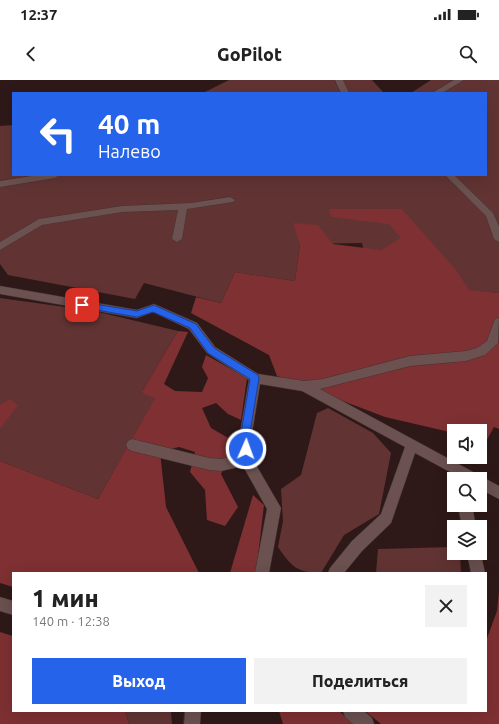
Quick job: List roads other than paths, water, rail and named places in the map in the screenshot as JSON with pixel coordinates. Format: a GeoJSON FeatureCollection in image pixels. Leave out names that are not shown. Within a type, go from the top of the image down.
{"type":"FeatureCollection","features":[{"type":"Feature","properties":{"kind":"street"},"geometry":{"type":"LineString","coordinates":[[339,80],[345,92]]}},
{"type":"Feature","properties":{"kind":"street"},"geometry":{"type":"LineString","coordinates":[[438,92],[460,80]]}},
{"type":"Feature","properties":{"kind":"street"},"geometry":{"type":"LineString","coordinates":[[0,184],[49,176]]}},
{"type":"Feature","properties":{"kind":"street"},"geometry":{"type":"LineString","coordinates":[[450,176],[490,215],[499,239]]}},
{"type":"Feature","properties":{"kind":"street"},"geometry":{"type":"LineString","coordinates":[[0,247],[39,222],[122,209],[183,206],[230,200]]}},
{"type":"Feature","properties":{"kind":"street"},"geometry":{"type":"LineString","coordinates":[[177,239],[183,206]]}},
{"type":"Feature","properties":{"kind":"street"},"geometry":{"type":"LineString","coordinates":[[0,290],[137,314],[154,308],[193,326],[211,350],[255,378],[304,386],[323,384],[410,361],[466,356],[481,352],[492,343],[499,322]]}},
{"type":"Feature","properties":{"kind":"street"},"geometry":{"type":"LineString","coordinates":[[255,378],[245,439],[246,459],[274,508],[262,572]]}},
{"type":"Feature","properties":{"kind":"street"},"geometry":{"type":"LineString","coordinates":[[304,386],[412,444],[459,472]]}},
{"type":"Feature","properties":{"kind":"street"},"geometry":{"type":"LineString","coordinates":[[336,572],[357,546],[386,518],[412,444]]}},
{"type":"Feature","properties":{"kind":"street"},"geometry":{"type":"LineString","coordinates":[[132,445],[221,465],[246,459]]}},
{"type":"Feature","properties":{"kind":"street"},"geometry":{"type":"LineString","coordinates":[[487,486],[499,493]]}},
{"type":"Feature","properties":{"kind":"street"},"geometry":{"type":"LineString","coordinates":[[475,560],[478,572]]}},
{"type":"Feature","properties":{"kind":"street"},"geometry":{"type":"LineString","coordinates":[[0,604],[12,608]]}},
{"type":"Feature","properties":{"kind":"street"},"geometry":{"type":"LineString","coordinates":[[192,724],[193,712]]}},
{"type":"Feature","properties":{"kind":"street"},"geometry":{"type":"LineString","coordinates":[[352,712],[366,724]]}}]}
